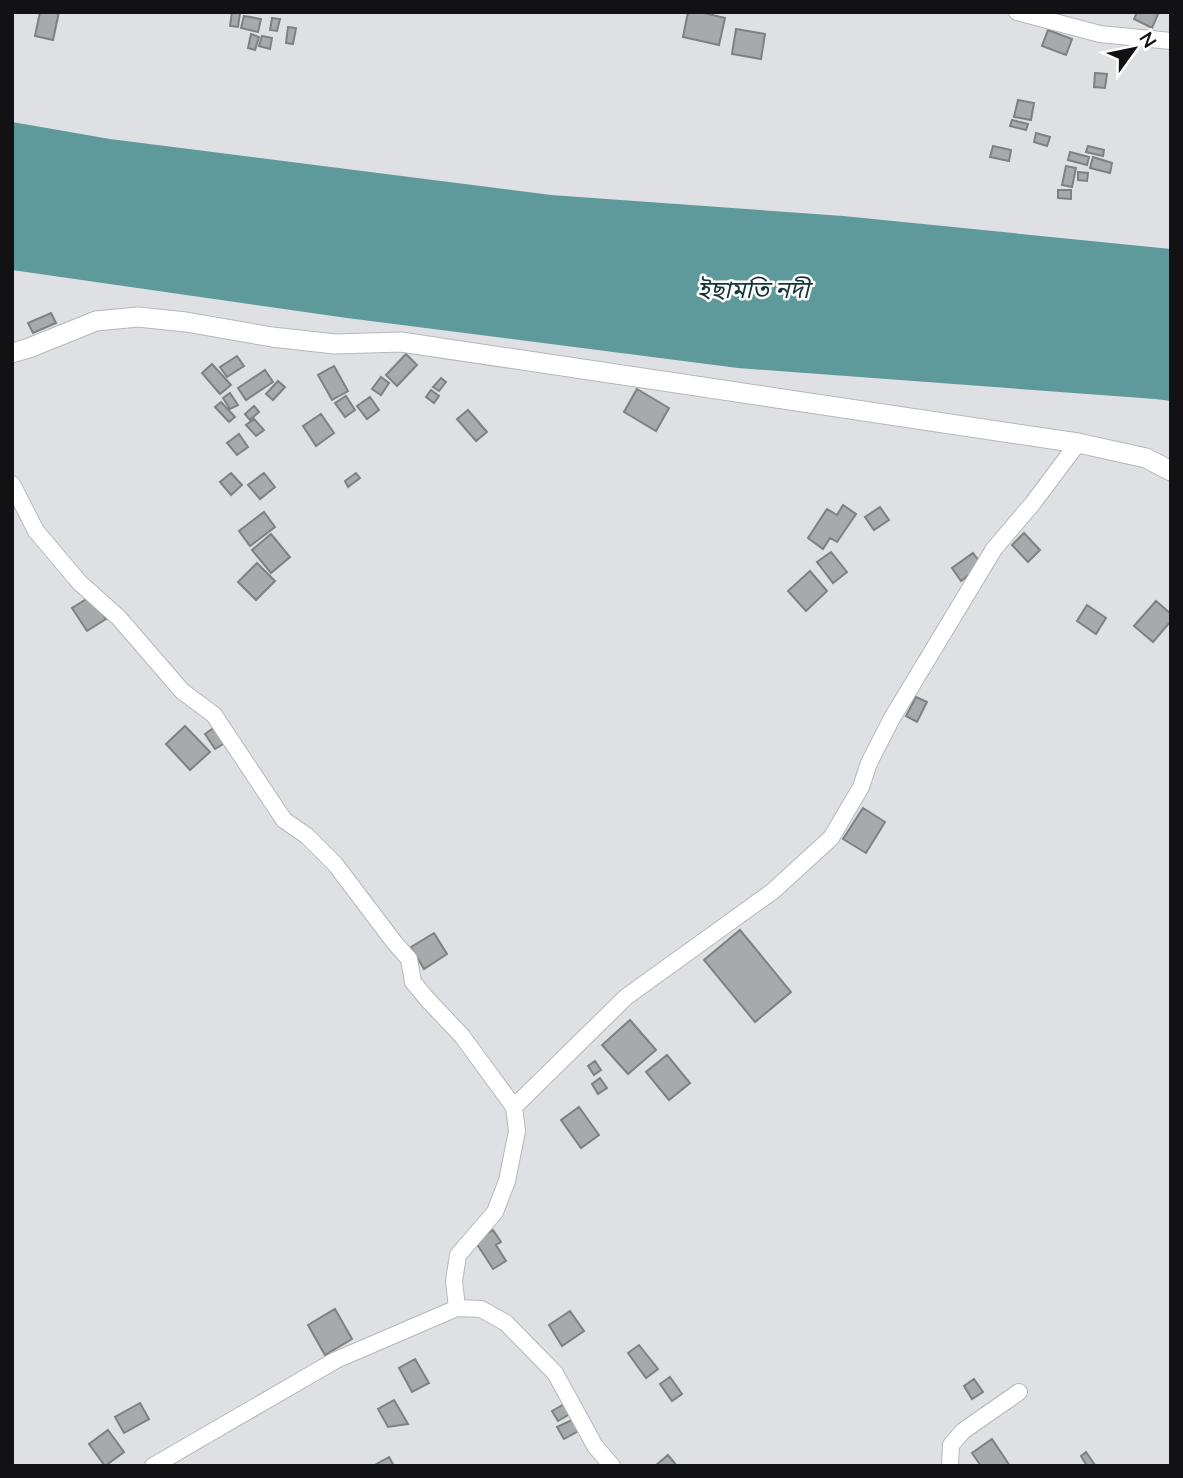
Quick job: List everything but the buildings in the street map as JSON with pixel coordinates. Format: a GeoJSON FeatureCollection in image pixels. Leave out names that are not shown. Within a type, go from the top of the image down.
{"type":"FeatureCollection","features":[{"type":"Feature","properties":{"kind":"main road"},"geometry":{"type":"LineString","coordinates":[[12,353],[96,321],[138,317],[335,344],[401,342],[1078,443],[1146,458],[1171,471]]}},
{"type":"Feature","properties":{"kind":"street"},"geometry":{"type":"LineString","coordinates":[[1017,12],[1100,34],[1171,41]]}},
{"type":"Feature","properties":{"kind":"street"},"geometry":{"type":"LineString","coordinates":[[514,1107],[626,997],[773,891],[831,838],[861,787],[869,764],[892,718],[994,549],[1078,443]]}},
{"type":"Feature","properties":{"kind":"street"},"geometry":{"type":"LineString","coordinates":[[12,484],[36,531],[79,582],[119,618],[182,691],[214,715],[284,820],[307,836],[335,864],[409,959],[413,982],[462,1036],[514,1107],[517,1131],[507,1181],[495,1212],[458,1255],[454,1281],[457,1308]]}},
{"type":"Feature","properties":{"kind":"street"},"geometry":{"type":"LineString","coordinates":[[153,1466],[336,1360],[457,1308],[481,1308],[506,1323],[539,1356],[555,1373],[595,1446],[612,1466]]}},
{"type":"Feature","properties":{"kind":"street"},"geometry":{"type":"LineString","coordinates":[[950,1466],[951,1445],[963,1431],[1019,1392]]}},
{"type":"Feature","properties":{"kind":"water","name":"ইছামতি নদী"},"geometry":{"type":"Polygon","coordinates":[[[12,122],[110,139],[551,195],[843,216],[1171,249],[1171,401],[738,368],[347,318],[12,270],[12,122]]]}}]}
